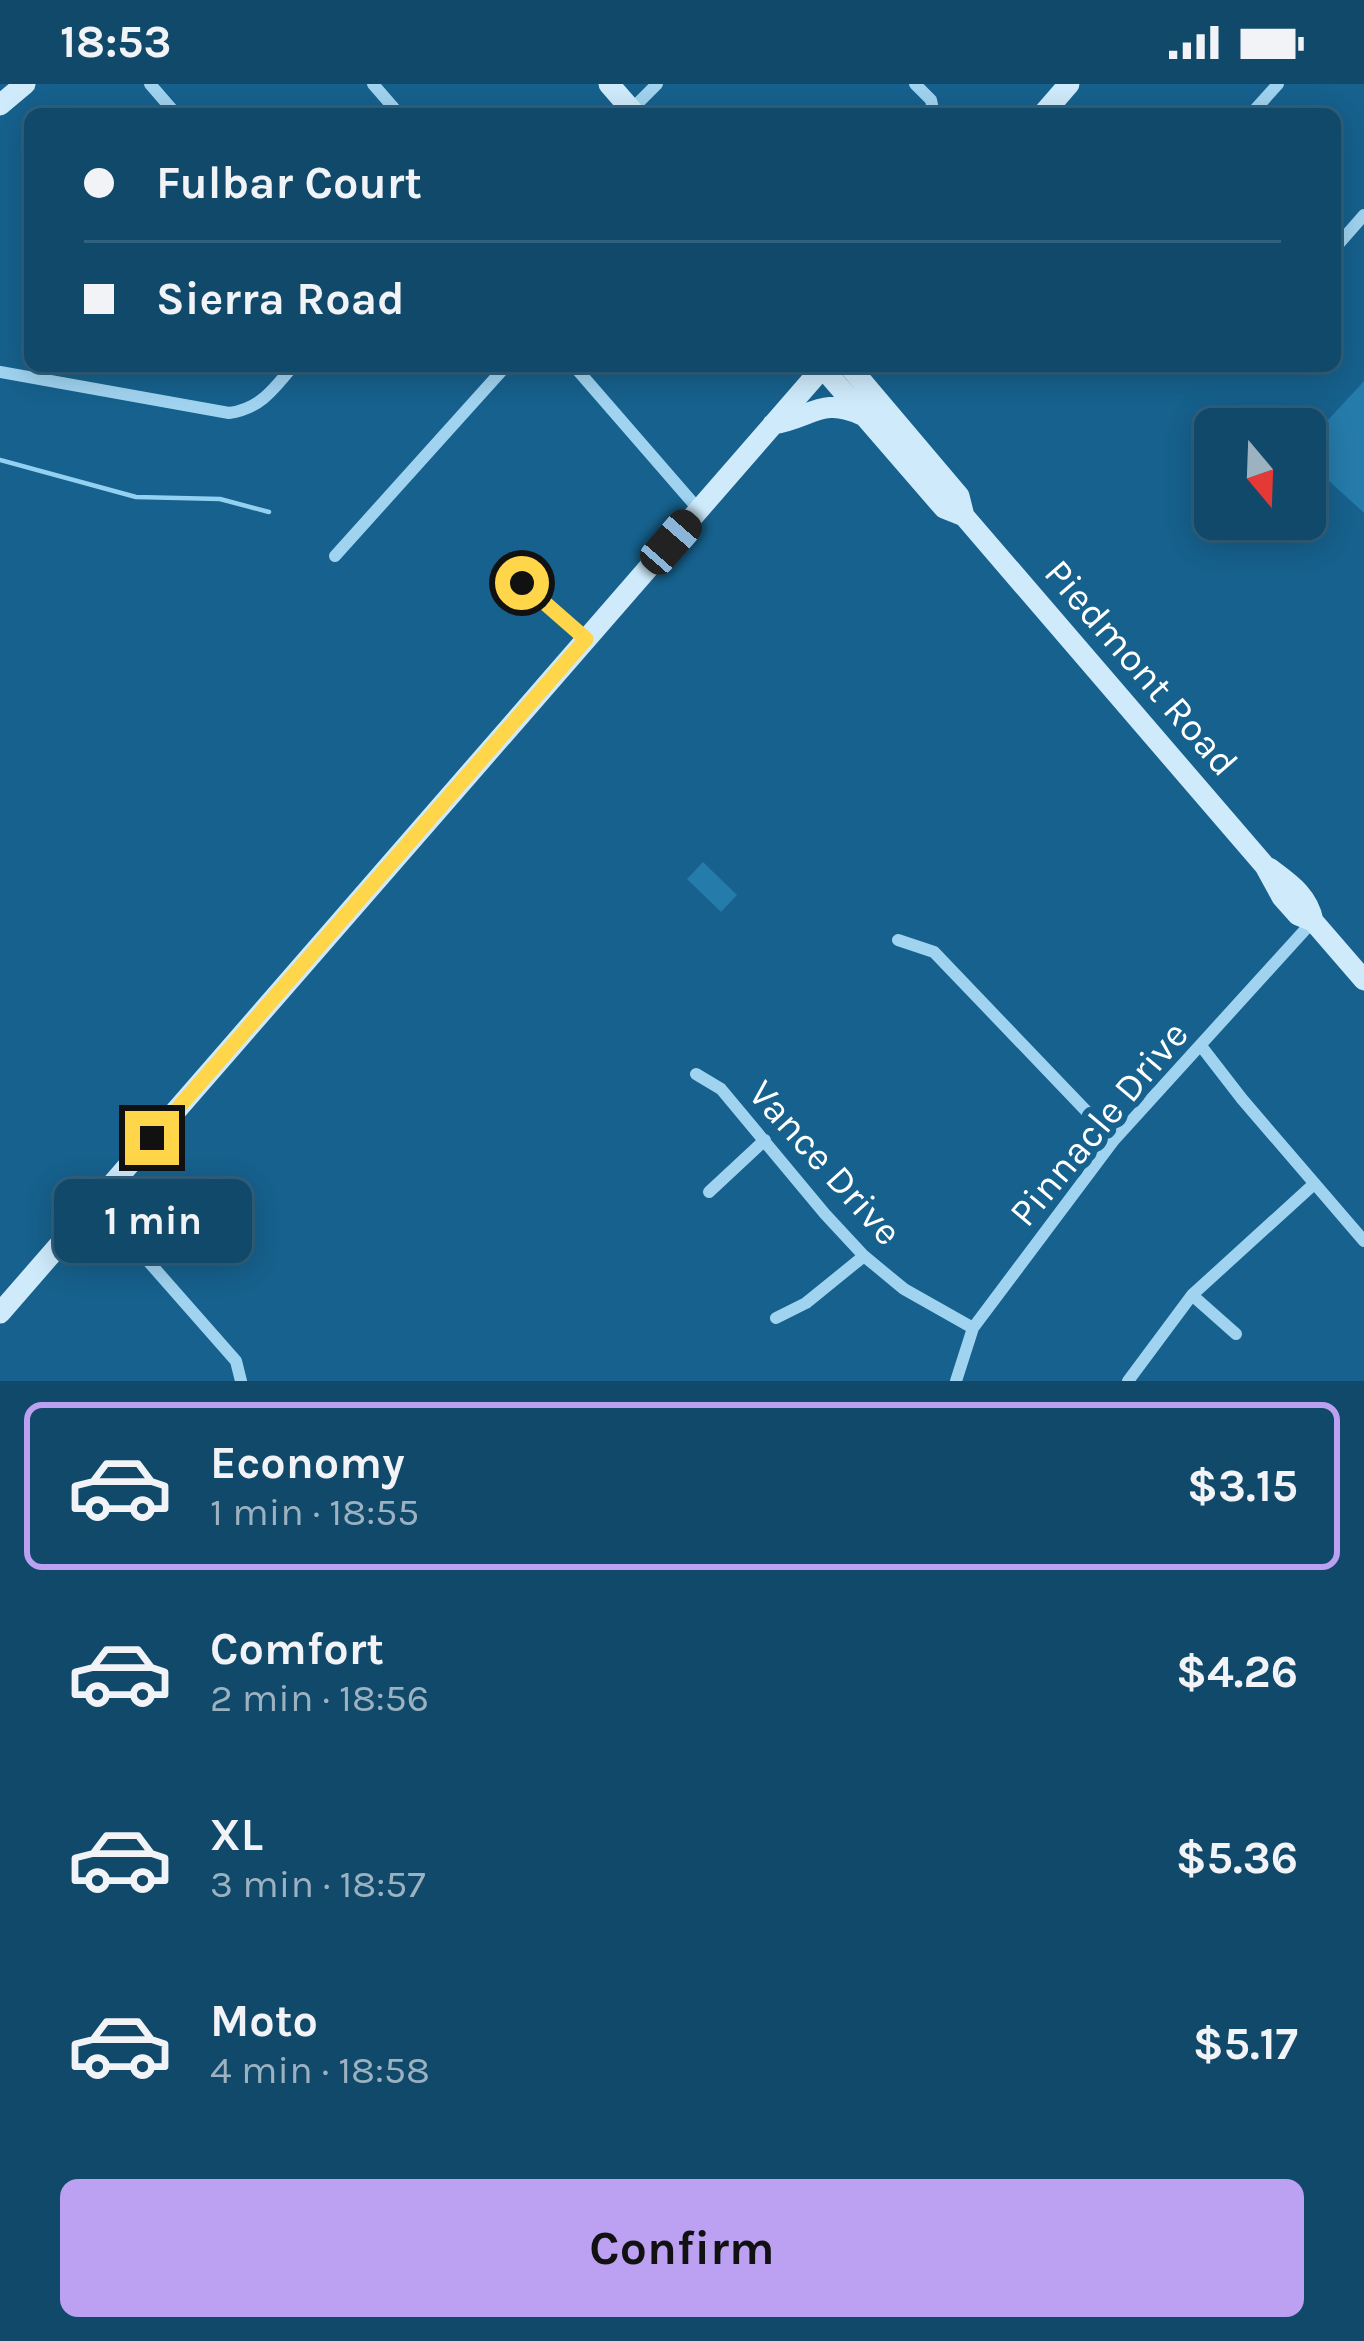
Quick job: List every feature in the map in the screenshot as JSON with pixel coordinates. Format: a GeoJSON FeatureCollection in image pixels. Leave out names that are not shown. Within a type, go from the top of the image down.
{"type":"FeatureCollection","features":[{"type":"Feature","properties":{"kind":"street"},"geometry":{"type":"LineString","coordinates":[[0,105],[25,84]]}},
{"type":"Feature","properties":{"kind":"street"},"geometry":{"type":"LineString","coordinates":[[150,84],[171,108]]}},
{"type":"Feature","properties":{"kind":"street"},"geometry":{"type":"LineString","coordinates":[[373,84],[394,108]]}},
{"type":"Feature","properties":{"kind":"street"},"geometry":{"type":"LineString","coordinates":[[609,84],[630,108]]}},
{"type":"Feature","properties":{"kind":"street"},"geometry":{"type":"LineString","coordinates":[[636,108],[657,84]]}},
{"type":"Feature","properties":{"kind":"street"},"geometry":{"type":"LineString","coordinates":[[915,84],[933,108]]}},
{"type":"Feature","properties":{"kind":"street"},"geometry":{"type":"LineString","coordinates":[[1048,108],[1069,84]]}},
{"type":"Feature","properties":{"kind":"street"},"geometry":{"type":"LineString","coordinates":[[1256,108],[1278,84]]}},
{"type":"Feature","properties":{"kind":"street"},"geometry":{"type":"LineString","coordinates":[[1341,241],[1364,215]]}},
{"type":"Feature","properties":{"kind":"street"},"geometry":{"type":"LineString","coordinates":[[0,372],[229,413],[261,402],[288,372]]}},
{"type":"Feature","properties":{"kind":"street"},"geometry":{"type":"LineString","coordinates":[[63,384],[64,372]]}},
{"type":"Feature","properties":{"kind":"street"},"geometry":{"type":"LineString","coordinates":[[335,556],[501,372]]}},
{"type":"Feature","properties":{"kind":"street"},"geometry":{"type":"LineString","coordinates":[[579,372],[699,509]]}},
{"type":"Feature","properties":{"kind":"street"},"geometry":{"type":"LineString","coordinates":[[0,1313],[817,372]]}},
{"type":"Feature","properties":{"kind":"street","name":"Piedmont Road"},"geometry":{"type":"LineString","coordinates":[[827,372],[944,508],[964,516]]}},
{"type":"Feature","properties":{"kind":"street","name":"Piedmont Road"},"geometry":{"type":"LineString","coordinates":[[854,372],[958,496],[964,516],[1265,866],[1280,894],[1298,915],[1312,921],[1364,980]]}},
{"type":"Feature","properties":{"kind":"street"},"geometry":{"type":"LineString","coordinates":[[772,424],[825,406],[848,408],[864,416]]}},
{"type":"Feature","properties":{"kind":"street"},"geometry":{"type":"LineString","coordinates":[[522,583],[586,639]]}},
{"type":"Feature","properties":{"kind":"street","name":"Pinnacle Drive"},"geometry":{"type":"LineString","coordinates":[[956,1381],[973,1328],[1114,1140],[1312,921]]}},
{"type":"Feature","properties":{"kind":"street"},"geometry":{"type":"LineString","coordinates":[[898,940],[934,952],[1114,1140]]}},
{"type":"Feature","properties":{"kind":"street"},"geometry":{"type":"LineString","coordinates":[[1201,1046],[1364,1241]]}},
{"type":"Feature","properties":{"kind":"street","name":"Vance Drive"},"geometry":{"type":"LineString","coordinates":[[696,1074],[721,1089],[864,1256],[904,1289],[973,1328]]}},
{"type":"Feature","properties":{"kind":"street"},"geometry":{"type":"LineString","coordinates":[[709,1192],[765,1140]]}},
{"type":"Feature","properties":{"kind":"street"},"geometry":{"type":"LineString","coordinates":[[1128,1381],[1192,1295],[1314,1184]]}},
{"type":"Feature","properties":{"kind":"street"},"geometry":{"type":"LineString","coordinates":[[97,1202],[236,1361],[241,1381]]}},
{"type":"Feature","properties":{"kind":"street"},"geometry":{"type":"LineString","coordinates":[[776,1318],[806,1304],[864,1256]]}},
{"type":"Feature","properties":{"kind":"street"},"geometry":{"type":"LineString","coordinates":[[1192,1295],[1236,1334]]}},
{"type":"Feature","properties":{"kind":"shaded area"},"geometry":{"type":"Polygon","coordinates":[[[1364,381],[1364,513],[1326,478],[1326,422],[1364,381]]]}},
{"type":"Feature","properties":{"kind":"shaded area"},"geometry":{"type":"Polygon","coordinates":[[[703,862],[737,895],[721,912],[687,879],[703,862]]]}},
{"type":"Feature","properties":{"kind":"waterway"},"geometry":{"type":"LineString","coordinates":[[0,460],[136,497],[220,499],[269,512]]}},
{"type":"Feature","properties":{"kind":"route"},"geometry":{"type":"LineString","coordinates":[[152,1138],[586,639],[522,583]]}}]}
